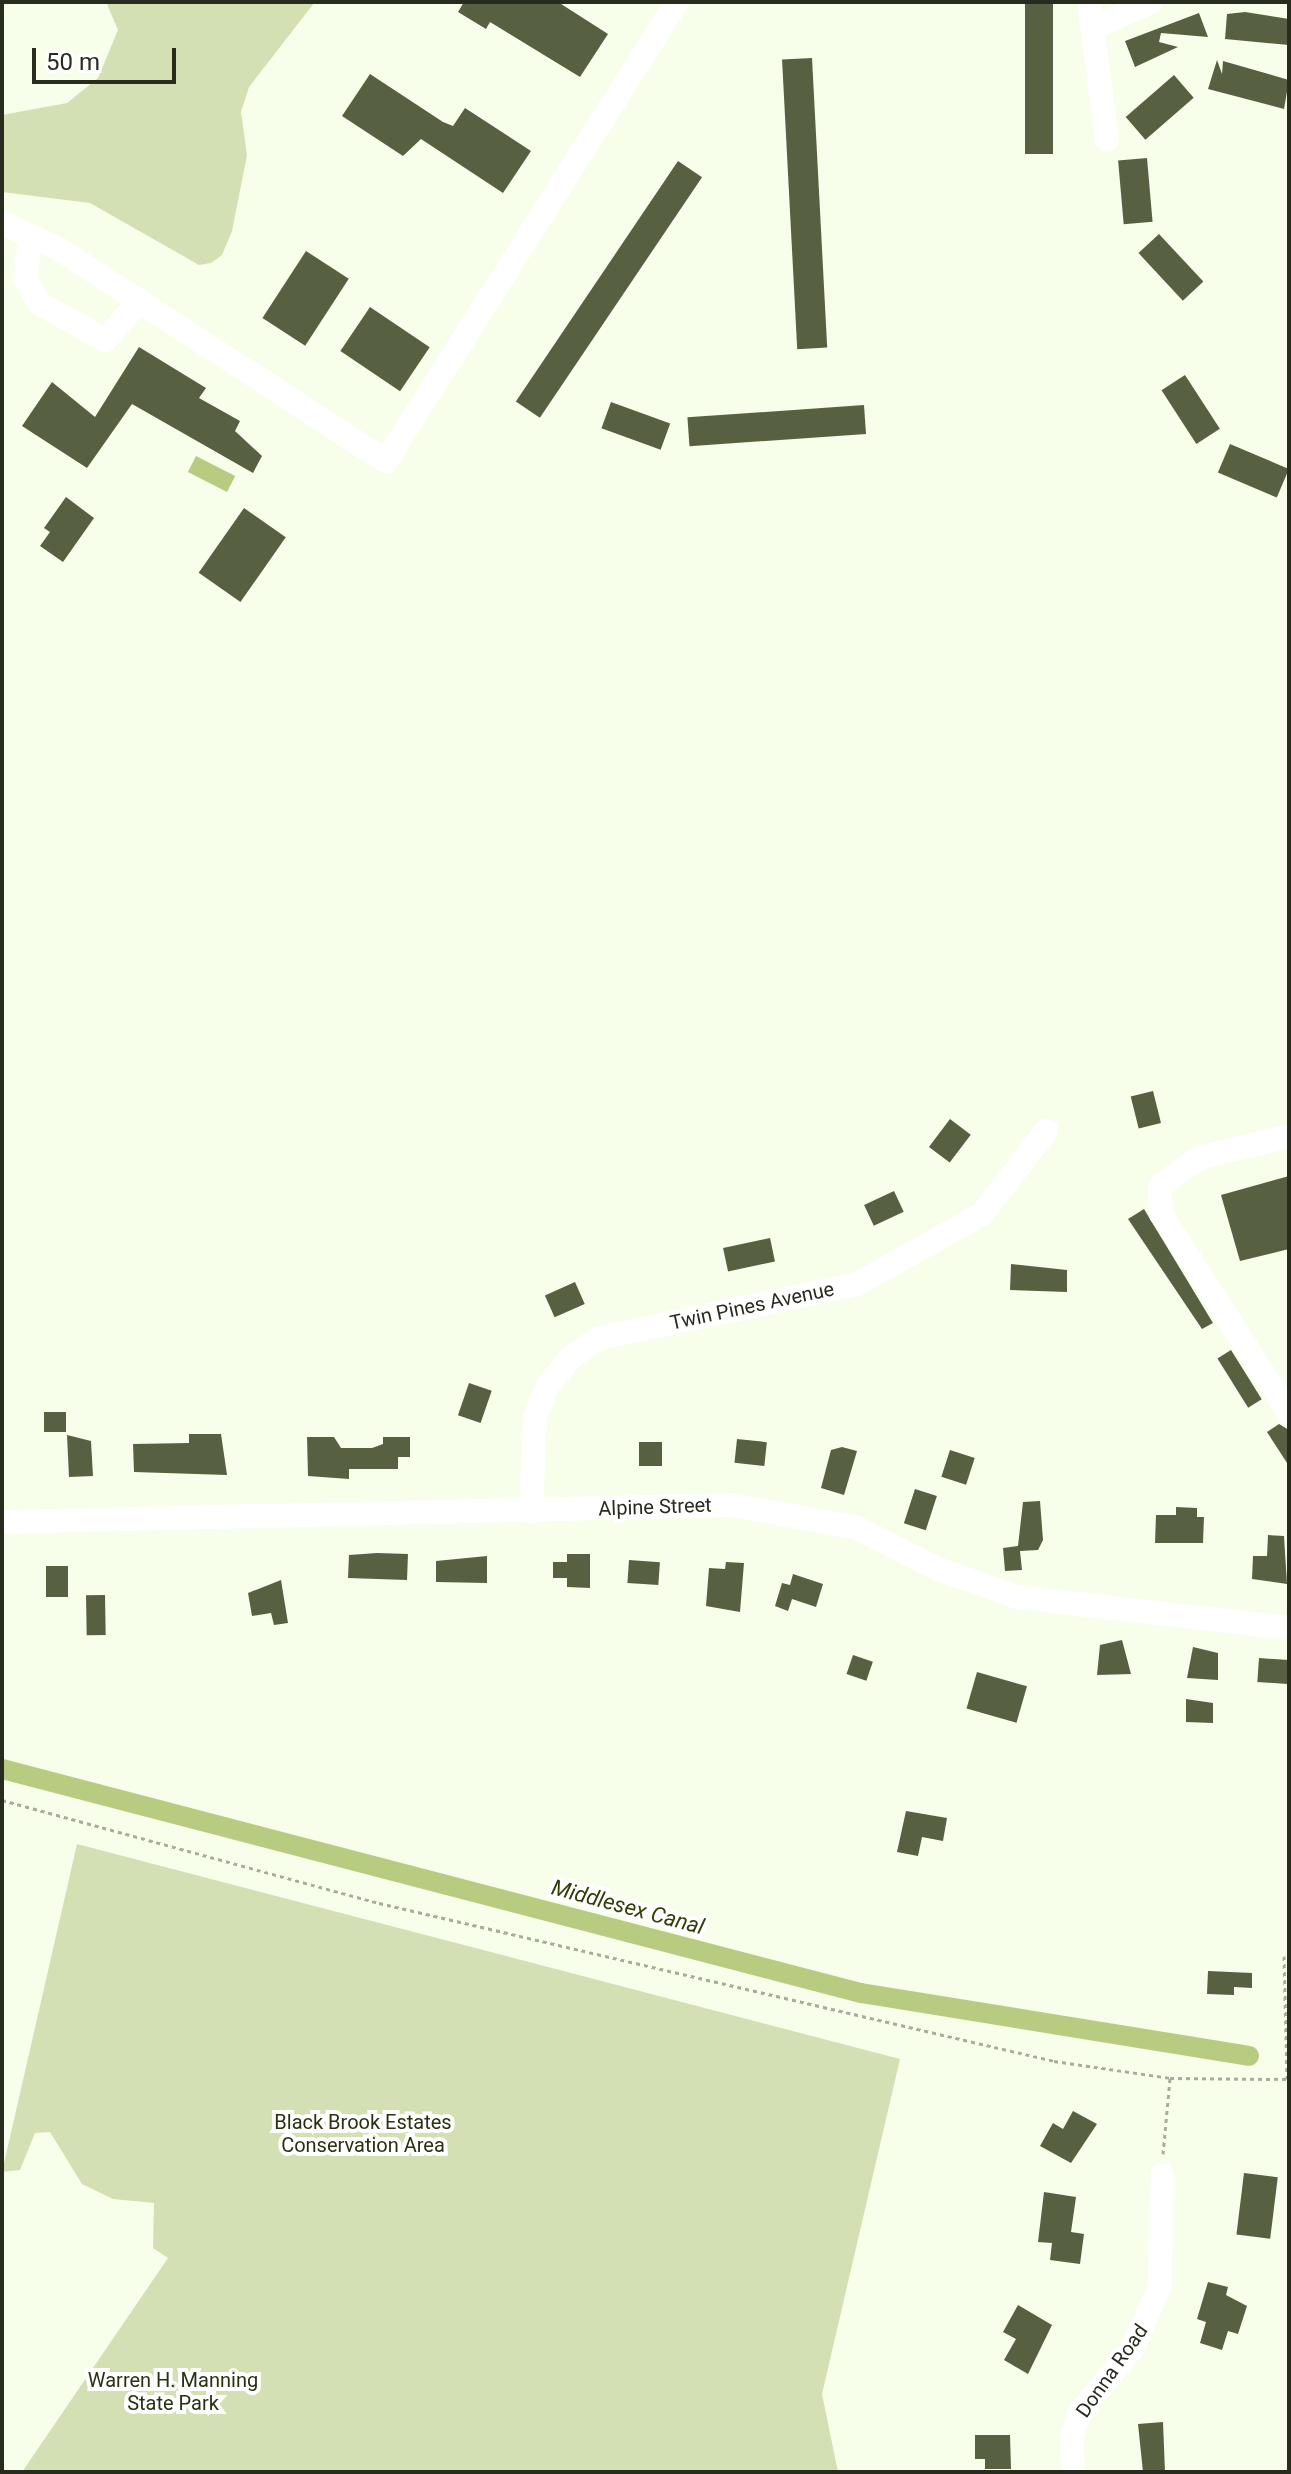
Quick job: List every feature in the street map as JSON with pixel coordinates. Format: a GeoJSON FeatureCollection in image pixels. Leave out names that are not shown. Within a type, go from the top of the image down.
{"type":"FeatureCollection","features":[{"type":"Feature","properties":{"kind":"street"},"geometry":{"type":"LineString","coordinates":[[2,223],[31,236],[140,300],[386,461],[677,2]]}},
{"type":"Feature","properties":{"kind":"street"},"geometry":{"type":"LineString","coordinates":[[1089,2],[1107,140]]}},
{"type":"Feature","properties":{"kind":"street"},"geometry":{"type":"LineString","coordinates":[[1093,28],[1151,2]]}},
{"type":"Feature","properties":{"kind":"street"},"geometry":{"type":"LineString","coordinates":[[31,236],[25,278],[39,303],[105,340],[140,300]]}},
{"type":"Feature","properties":{"kind":"street","name":"Twin Pines Avenue"},"geometry":{"type":"LineString","coordinates":[[531,1512],[535,1418],[547,1386],[571,1357],[599,1338],[857,1284],[982,1214],[1046,1131]]}},
{"type":"Feature","properties":{"kind":"street"},"geometry":{"type":"LineString","coordinates":[[1289,1136],[1199,1158],[1160,1186],[1161,1214],[1289,1413]]}},
{"type":"Feature","properties":{"kind":"street","name":"Alpine Street"},"geometry":{"type":"LineString","coordinates":[[2,1522],[732,1505],[795,1512],[857,1528],[938,1569],[1017,1597],[1289,1628]]}},
{"type":"Feature","properties":{"kind":"street","name":"Donna Road"},"geometry":{"type":"LineString","coordinates":[[1073,2472],[1072,2436],[1080,2412],[1132,2349],[1160,2286],[1162,2175]]}},
{"type":"Feature","properties":{"kind":"path"},"geometry":{"type":"LineString","coordinates":[[2,1800],[379,1903],[1054,2061],[1170,2078],[1288,2079],[1284,1956]]}},
{"type":"Feature","properties":{"kind":"path"},"geometry":{"type":"LineString","coordinates":[[1162,2175],[1170,2078]]}},
{"type":"Feature","properties":{"kind":"green space"},"geometry":{"type":"Polygon","coordinates":[[[106,2],[315,2],[249,87],[241,112],[247,155],[232,231],[222,255],[211,263],[199,265],[90,203],[2,192],[2,115],[67,103],[98,78],[118,30],[106,2]]]}},
{"type":"Feature","properties":{"kind":"green space","name":"Black Brook Estates Conservation Area"},"geometry":{"type":"Polygon","coordinates":[[[77,1844],[900,2059],[822,2394],[838,2472],[22,2472],[168,2258],[153,2248],[154,2203],[113,2199],[82,2184],[50,2132],[35,2133],[20,2170],[2,2172],[77,1844]]]}},
{"type":"Feature","properties":{"kind":"shaded area"},"geometry":{"type":"Polygon","coordinates":[[[196,456],[235,476],[227,492],[188,472],[196,456]]]}},
{"type":"Feature","properties":{"kind":"building"},"geometry":{"type":"Polygon","coordinates":[[[464,2],[558,2],[608,34],[580,77],[490,22],[486,29],[458,12],[464,2]]]}},
{"type":"Feature","properties":{"kind":"building"},"geometry":{"type":"Polygon","coordinates":[[[1025,2],[1053,2],[1053,154],[1025,154],[1025,2]]]}},
{"type":"Feature","properties":{"kind":"building"},"geometry":{"type":"Polygon","coordinates":[[[1245,12],[1289,19],[1289,45],[1225,39],[1227,14],[1245,12]]]}},
{"type":"Feature","properties":{"kind":"building"},"geometry":{"type":"Polygon","coordinates":[[[1199,13],[1208,37],[1161,33],[1159,42],[1178,47],[1135,67],[1125,41],[1199,13]]]}},
{"type":"Feature","properties":{"kind":"building"},"geometry":{"type":"Polygon","coordinates":[[[812,58],[827,348],[797,349],[782,60],[812,58]]]}},
{"type":"Feature","properties":{"kind":"building"},"geometry":{"type":"Polygon","coordinates":[[[1217,60],[1222,74],[1223,61],[1289,80],[1284,109],[1208,89],[1217,60]]]}},
{"type":"Feature","properties":{"kind":"building"},"geometry":{"type":"Polygon","coordinates":[[[370,74],[443,122],[453,126],[465,108],[531,151],[503,193],[421,139],[403,156],[342,116],[370,74]]]}},
{"type":"Feature","properties":{"kind":"building"},"geometry":{"type":"Polygon","coordinates":[[[1174,75],[1194,98],[1145,140],[1126,117],[1174,75]]]}},
{"type":"Feature","properties":{"kind":"building"},"geometry":{"type":"Polygon","coordinates":[[[1147,158],[1153,222],[1124,224],[1118,161],[1147,158]]]}},
{"type":"Feature","properties":{"kind":"building"},"geometry":{"type":"Polygon","coordinates":[[[678,161],[702,177],[540,418],[516,401],[678,161]]]}},
{"type":"Feature","properties":{"kind":"building"},"geometry":{"type":"Polygon","coordinates":[[[1159,234],[1203,282],[1183,301],[1139,253],[1159,234]]]}},
{"type":"Feature","properties":{"kind":"building"},"geometry":{"type":"Polygon","coordinates":[[[306,251],[349,279],[305,346],[262,318],[306,251]]]}},
{"type":"Feature","properties":{"kind":"building"},"geometry":{"type":"Polygon","coordinates":[[[370,307],[430,347],[400,391],[340,351],[370,307]]]}},
{"type":"Feature","properties":{"kind":"building"},"geometry":{"type":"Polygon","coordinates":[[[139,347],[206,388],[199,398],[240,421],[235,431],[262,456],[253,473],[132,404],[87,468],[22,426],[52,382],[95,417],[139,347]]]}},
{"type":"Feature","properties":{"kind":"building"},"geometry":{"type":"Polygon","coordinates":[[[1185,375],[1220,429],[1196,444],[1162,390],[1185,375]]]}},
{"type":"Feature","properties":{"kind":"building"},"geometry":{"type":"Polygon","coordinates":[[[611,402],[670,424],[661,450],[601,428],[611,402]]]}},
{"type":"Feature","properties":{"kind":"building"},"geometry":{"type":"Polygon","coordinates":[[[864,405],[866,434],[689,446],[687,417],[864,405]]]}},
{"type":"Feature","properties":{"kind":"building"},"geometry":{"type":"Polygon","coordinates":[[[1230,444],[1289,469],[1277,498],[1218,473],[1230,444]]]}},
{"type":"Feature","properties":{"kind":"building"},"geometry":{"type":"Polygon","coordinates":[[[66,497],[94,518],[63,562],[40,546],[50,532],[44,528],[66,497]]]}},
{"type":"Feature","properties":{"kind":"building"},"geometry":{"type":"Polygon","coordinates":[[[244,508],[286,537],[240,602],[199,573],[244,508]]]}},
{"type":"Feature","properties":{"kind":"building"},"geometry":{"type":"Polygon","coordinates":[[[1153,1091],[1161,1123],[1139,1129],[1131,1097],[1153,1091]]]}},
{"type":"Feature","properties":{"kind":"building"},"geometry":{"type":"Polygon","coordinates":[[[950,1119],[971,1135],[950,1163],[929,1147],[950,1119]]]}},
{"type":"Feature","properties":{"kind":"building"},"geometry":{"type":"Polygon","coordinates":[[[1289,1176],[1289,1249],[1240,1261],[1221,1195],[1289,1176]]]}},
{"type":"Feature","properties":{"kind":"building"},"geometry":{"type":"Polygon","coordinates":[[[894,1191],[904,1212],[874,1226],[864,1205],[894,1191]]]}},
{"type":"Feature","properties":{"kind":"building"},"geometry":{"type":"Polygon","coordinates":[[[1144,1209],[1213,1323],[1202,1329],[1128,1219],[1144,1209]]]}},
{"type":"Feature","properties":{"kind":"building"},"geometry":{"type":"Polygon","coordinates":[[[770,1238],[775,1261],[728,1271],[723,1248],[770,1238]]]}},
{"type":"Feature","properties":{"kind":"building"},"geometry":{"type":"Polygon","coordinates":[[[1011,1264],[1067,1270],[1067,1292],[1010,1290],[1011,1264]]]}},
{"type":"Feature","properties":{"kind":"building"},"geometry":{"type":"Polygon","coordinates":[[[575,1282],[585,1304],[555,1317],[545,1295],[575,1282]]]}},
{"type":"Feature","properties":{"kind":"building"},"geometry":{"type":"Polygon","coordinates":[[[1231,1350],[1262,1399],[1248,1408],[1217,1358],[1231,1350]]]}},
{"type":"Feature","properties":{"kind":"building"},"geometry":{"type":"Polygon","coordinates":[[[469,1383],[492,1391],[481,1423],[458,1415],[469,1383]]]}},
{"type":"Feature","properties":{"kind":"building"},"geometry":{"type":"Polygon","coordinates":[[[44,1412],[66,1412],[66,1432],[44,1432],[44,1412]]]}},
{"type":"Feature","properties":{"kind":"building"},"geometry":{"type":"Polygon","coordinates":[[[1279,1424],[1289,1430],[1289,1466],[1267,1432],[1279,1424]]]}},
{"type":"Feature","properties":{"kind":"building"},"geometry":{"type":"Polygon","coordinates":[[[189,1434],[221,1434],[227,1475],[134,1472],[133,1444],[189,1443],[189,1434]]]}},
{"type":"Feature","properties":{"kind":"building"},"geometry":{"type":"Polygon","coordinates":[[[67,1435],[91,1441],[93,1476],[69,1477],[67,1435]]]}},
{"type":"Feature","properties":{"kind":"building"},"geometry":{"type":"Polygon","coordinates":[[[307,1437],[334,1437],[341,1448],[372,1448],[383,1444],[383,1437],[410,1437],[410,1457],[398,1457],[398,1469],[349,1469],[349,1479],[308,1476],[307,1437]]]}},
{"type":"Feature","properties":{"kind":"building"},"geometry":{"type":"Polygon","coordinates":[[[737,1439],[767,1442],[764,1466],[734,1463],[737,1439]]]}},
{"type":"Feature","properties":{"kind":"building"},"geometry":{"type":"Polygon","coordinates":[[[639,1442],[662,1442],[662,1466],[639,1466],[639,1442]]]}},
{"type":"Feature","properties":{"kind":"building"},"geometry":{"type":"Polygon","coordinates":[[[842,1447],[857,1451],[844,1495],[821,1488],[831,1450],[842,1447]]]}},
{"type":"Feature","properties":{"kind":"building"},"geometry":{"type":"Polygon","coordinates":[[[950,1450],[975,1458],[966,1485],[941,1477],[950,1450]]]}},
{"type":"Feature","properties":{"kind":"building"},"geometry":{"type":"Polygon","coordinates":[[[915,1489],[937,1496],[926,1530],[904,1523],[915,1489]]]}},
{"type":"Feature","properties":{"kind":"building"},"geometry":{"type":"Polygon","coordinates":[[[1040,1501],[1043,1540],[1038,1550],[1020,1551],[1022,1570],[1005,1571],[1003,1548],[1018,1546],[1023,1502],[1040,1501]]]}},
{"type":"Feature","properties":{"kind":"building"},"geometry":{"type":"Polygon","coordinates":[[[1176,1507],[1197,1508],[1197,1517],[1204,1517],[1203,1543],[1155,1543],[1156,1515],[1176,1515],[1176,1507]]]}},
{"type":"Feature","properties":{"kind":"building"},"geometry":{"type":"Polygon","coordinates":[[[1268,1535],[1284,1536],[1287,1584],[1252,1579],[1253,1556],[1267,1556],[1268,1535]]]}},
{"type":"Feature","properties":{"kind":"building"},"geometry":{"type":"Polygon","coordinates":[[[408,1554],[407,1580],[348,1578],[349,1555],[408,1554]]]}},
{"type":"Feature","properties":{"kind":"building"},"geometry":{"type":"Polygon","coordinates":[[[567,1554],[590,1554],[590,1588],[567,1587],[567,1578],[553,1578],[553,1562],[567,1562],[567,1554]]]}},
{"type":"Feature","properties":{"kind":"building"},"geometry":{"type":"Polygon","coordinates":[[[487,1556],[487,1583],[436,1582],[436,1561],[487,1556]]]}},
{"type":"Feature","properties":{"kind":"building"},"geometry":{"type":"Polygon","coordinates":[[[629,1560],[660,1562],[658,1585],[627,1583],[629,1560]]]}},
{"type":"Feature","properties":{"kind":"building"},"geometry":{"type":"Polygon","coordinates":[[[726,1562],[744,1563],[740,1612],[706,1606],[709,1568],[725,1569],[726,1562]]]}},
{"type":"Feature","properties":{"kind":"building"},"geometry":{"type":"Polygon","coordinates":[[[46,1566],[68,1566],[68,1597],[46,1597],[46,1566]]]}},
{"type":"Feature","properties":{"kind":"building"},"geometry":{"type":"Polygon","coordinates":[[[793,1574],[823,1584],[816,1607],[792,1599],[788,1611],[775,1606],[782,1583],[790,1585],[793,1574]]]}},
{"type":"Feature","properties":{"kind":"building"},"geometry":{"type":"Polygon","coordinates":[[[281,1580],[288,1623],[274,1625],[271,1613],[252,1616],[248,1593],[281,1580]]]}},
{"type":"Feature","properties":{"kind":"building"},"geometry":{"type":"Polygon","coordinates":[[[86,1595],[105,1595],[106,1635],[87,1635],[86,1595]]]}},
{"type":"Feature","properties":{"kind":"building"},"geometry":{"type":"Polygon","coordinates":[[[1122,1640],[1131,1674],[1097,1675],[1100,1645],[1122,1640]]]}},
{"type":"Feature","properties":{"kind":"building"},"geometry":{"type":"Polygon","coordinates":[[[1193,1647],[1218,1653],[1218,1680],[1187,1678],[1193,1647]]]}},
{"type":"Feature","properties":{"kind":"building"},"geometry":{"type":"Polygon","coordinates":[[[853,1655],[873,1662],[866,1681],[846,1674],[853,1655]]]}},
{"type":"Feature","properties":{"kind":"building"},"geometry":{"type":"Polygon","coordinates":[[[1259,1658],[1289,1660],[1287,1684],[1257,1682],[1259,1658]]]}},
{"type":"Feature","properties":{"kind":"building"},"geometry":{"type":"Polygon","coordinates":[[[977,1672],[1027,1686],[1017,1723],[967,1709],[977,1672]]]}},
{"type":"Feature","properties":{"kind":"building"},"geometry":{"type":"Polygon","coordinates":[[[1186,1699],[1213,1703],[1213,1723],[1186,1722],[1186,1699]]]}},
{"type":"Feature","properties":{"kind":"building"},"geometry":{"type":"Polygon","coordinates":[[[906,1811],[947,1818],[943,1841],[922,1837],[918,1856],[897,1852],[906,1811]]]}},
{"type":"Feature","properties":{"kind":"building"},"geometry":{"type":"Polygon","coordinates":[[[1208,1971],[1252,1973],[1252,1988],[1234,1987],[1234,1995],[1207,1994],[1208,1971]]]}},
{"type":"Feature","properties":{"kind":"building"},"geometry":{"type":"Polygon","coordinates":[[[1073,2111],[1097,2124],[1071,2163],[1040,2146],[1053,2123],[1063,2129],[1073,2111]]]}},
{"type":"Feature","properties":{"kind":"building"},"geometry":{"type":"Polygon","coordinates":[[[1244,2173],[1278,2177],[1270,2239],[1236,2235],[1244,2173]]]}},
{"type":"Feature","properties":{"kind":"building"},"geometry":{"type":"Polygon","coordinates":[[[1044,2192],[1076,2197],[1071,2232],[1084,2234],[1080,2264],[1050,2260],[1052,2243],[1038,2242],[1044,2192]]]}},
{"type":"Feature","properties":{"kind":"building"},"geometry":{"type":"Polygon","coordinates":[[[1208,2282],[1228,2287],[1226,2295],[1247,2306],[1238,2334],[1228,2331],[1222,2350],[1200,2343],[1206,2322],[1197,2319],[1208,2282]]]}},
{"type":"Feature","properties":{"kind":"building"},"geometry":{"type":"Polygon","coordinates":[[[1018,2305],[1052,2325],[1028,2374],[1004,2360],[1016,2339],[1003,2332],[1018,2305]]]}},
{"type":"Feature","properties":{"kind":"building"},"geometry":{"type":"Polygon","coordinates":[[[1163,2422],[1165,2472],[1143,2472],[1138,2424],[1163,2422]]]}},
{"type":"Feature","properties":{"kind":"building"},"geometry":{"type":"Polygon","coordinates":[[[975,2435],[1010,2435],[1011,2469],[985,2469],[985,2459],[975,2459],[975,2435]]]}},
{"type":"Feature","properties":{"kind":"waterway","name":"Middlesex Canal"},"geometry":{"type":"LineString","coordinates":[[2,1769],[861,1993],[1249,2056]]}},
{"type":"Feature","properties":{"kind":"park label","name":"Warren H. Manning State Park"},"geometry":{"type":"Point","coordinates":[173,2392]}}]}
